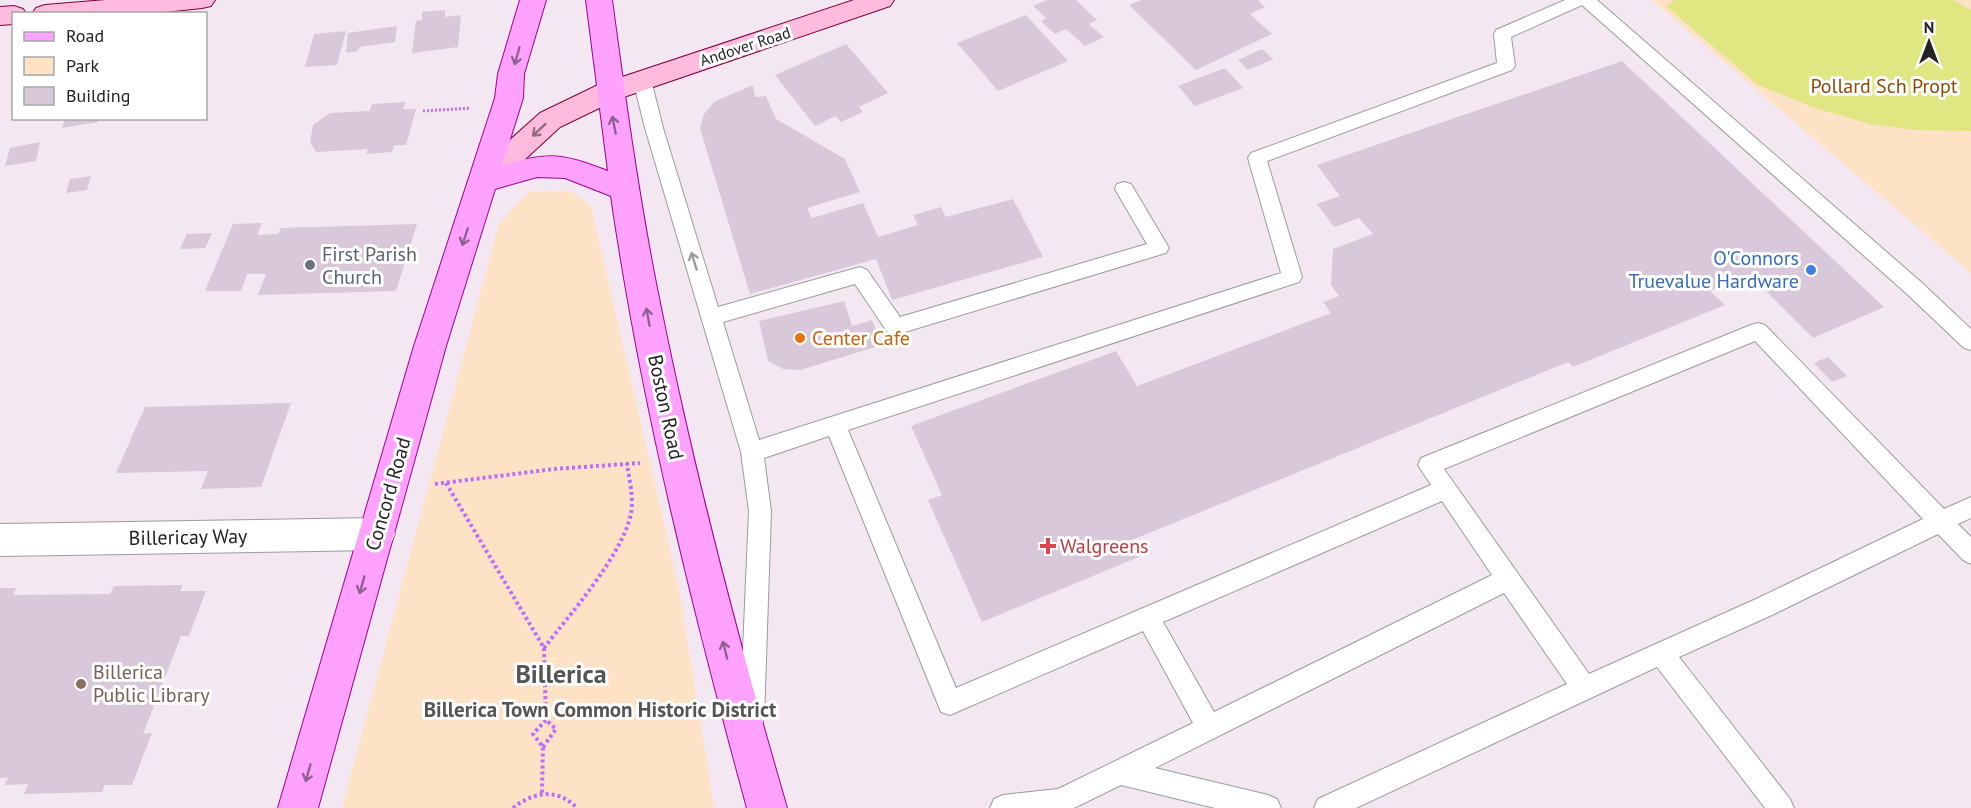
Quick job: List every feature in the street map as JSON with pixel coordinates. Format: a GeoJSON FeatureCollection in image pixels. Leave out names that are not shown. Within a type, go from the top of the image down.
{"type":"FeatureCollection","features":[{"type":"Feature","properties":{"kind":"main road"},"geometry":{"type":"LineString","coordinates":[[82,11],[130,0]]}},
{"type":"Feature","properties":{"kind":"main road"},"geometry":{"type":"LineString","coordinates":[[70,12],[202,0]]}},
{"type":"Feature","properties":{"kind":"main road","name":"Concord Road"},"geometry":{"type":"LineString","coordinates":[[298,808],[430,346],[509,98],[512,74],[533,0]]}},
{"type":"Feature","properties":{"kind":"main road","name":"Boston Road"},"geometry":{"type":"LineString","coordinates":[[599,0],[608,92],[651,334],[678,465],[750,751],[767,808]]}},
{"type":"Feature","properties":{"kind":"main road","name":"Andover Road"},"geometry":{"type":"LineString","coordinates":[[608,92],[881,0]]}},
{"type":"Feature","properties":{"kind":"main road","name":"Concord Road"},"geometry":{"type":"LineString","coordinates":[[483,182],[550,120],[608,92]]}},
{"type":"Feature","properties":{"kind":"main road"},"geometry":{"type":"LineString","coordinates":[[483,182],[537,166],[567,167],[626,190]]}},
{"type":"Feature","properties":{"kind":"street","name":"Billericay Way"},"geometry":{"type":"LineString","coordinates":[[0,540],[377,534]]}},
{"type":"Feature","properties":{"kind":"lane"},"geometry":{"type":"LineString","coordinates":[[752,452],[1292,277],[1257,158],[1506,66],[1502,34],[1579,0]]}},
{"type":"Feature","properties":{"kind":"lane"},"geometry":{"type":"LineString","coordinates":[[1587,0],[1914,288],[1971,342]]}},
{"type":"Feature","properties":{"kind":"lane"},"geometry":{"type":"LineString","coordinates":[[642,80],[752,452],[760,511],[750,751]]}},
{"type":"Feature","properties":{"kind":"lane"},"geometry":{"type":"LineString","coordinates":[[711,317],[860,275],[895,327],[1159,248],[1124,189]]}},
{"type":"Feature","properties":{"kind":"lane"},"geometry":{"type":"LineString","coordinates":[[1585,689],[1429,465],[1758,332],[1971,553]]}},
{"type":"Feature","properties":{"kind":"lane"},"geometry":{"type":"LineString","coordinates":[[835,424],[950,703],[1446,489]]}},
{"type":"Feature","properties":{"kind":"lane"},"geometry":{"type":"LineString","coordinates":[[1327,808],[1764,607],[1971,507]]}},
{"type":"Feature","properties":{"kind":"lane"},"geometry":{"type":"LineString","coordinates":[[1003,808],[1052,805],[1508,579]]}},
{"type":"Feature","properties":{"kind":"lane"},"geometry":{"type":"LineString","coordinates":[[1148,618],[1209,727]]}},
{"type":"Feature","properties":{"kind":"lane"},"geometry":{"type":"LineString","coordinates":[[1661,653],[1781,808]]}},
{"type":"Feature","properties":{"kind":"lane"},"geometry":{"type":"LineString","coordinates":[[1120,772],[1268,808]]}},
{"type":"Feature","properties":{"kind":"path"},"geometry":{"type":"LineString","coordinates":[[423,111],[474,108]]}},
{"type":"Feature","properties":{"kind":"path"},"geometry":{"type":"LineString","coordinates":[[435,484],[554,469],[642,462]]}},
{"type":"Feature","properties":{"kind":"path"},"geometry":{"type":"LineString","coordinates":[[544,648],[608,560],[627,527],[632,513],[627,464]]}},
{"type":"Feature","properties":{"kind":"path"},"geometry":{"type":"LineString","coordinates":[[447,483],[544,648],[546,720],[533,734],[543,747]]}},
{"type":"Feature","properties":{"kind":"path"},"geometry":{"type":"LineString","coordinates":[[542,793],[543,747],[556,729],[546,720]]}},
{"type":"Feature","properties":{"kind":"path"},"geometry":{"type":"LineString","coordinates":[[513,808],[528,798],[542,793],[556,793],[567,798],[577,808]]}},
{"type":"Feature","properties":{"kind":"green space","name":"Pollard Sch Propt"},"geometry":{"type":"Polygon","coordinates":[[[1652,0],[1971,0],[1971,273],[1661,8],[1652,0]]]}},
{"type":"Feature","properties":{"kind":"green space","name":"Pollard Sch Propt"},"geometry":{"type":"Polygon","coordinates":[[[1675,0],[1954,0],[1971,10],[1971,131],[1916,130],[1870,124],[1815,108],[1758,85],[1666,6],[1675,0]]]}},
{"type":"Feature","properties":{"kind":"green space"},"geometry":{"type":"Polygon","coordinates":[[[571,191],[591,207],[679,589],[714,808],[342,808],[499,224],[529,192],[571,191]]]}},
{"type":"Feature","properties":{"kind":"building"},"geometry":{"type":"Polygon","coordinates":[[[1047,0],[1076,0],[1097,20],[1089,24],[1104,37],[1085,46],[1066,29],[1055,34],[1041,21],[1046,18],[1033,6],[1047,0]]]}},
{"type":"Feature","properties":{"kind":"building"},"geometry":{"type":"Polygon","coordinates":[[[1141,0],[1258,0],[1265,7],[1250,14],[1272,34],[1196,70],[1129,5],[1141,0]]]}},
{"type":"Feature","properties":{"kind":"building"},"geometry":{"type":"Polygon","coordinates":[[[445,10],[445,17],[461,15],[458,47],[412,53],[416,21],[422,20],[422,12],[445,10]]]}},
{"type":"Feature","properties":{"kind":"building"},"geometry":{"type":"Polygon","coordinates":[[[1026,15],[1068,61],[998,91],[957,43],[1026,15]]]}},
{"type":"Feature","properties":{"kind":"building"},"geometry":{"type":"Polygon","coordinates":[[[397,26],[395,42],[359,47],[358,51],[346,53],[348,33],[397,26]]]}},
{"type":"Feature","properties":{"kind":"building"},"geometry":{"type":"Polygon","coordinates":[[[346,31],[337,65],[305,67],[314,34],[346,31]]]}},
{"type":"Feature","properties":{"kind":"building"},"geometry":{"type":"Polygon","coordinates":[[[846,44],[888,93],[859,107],[863,112],[841,122],[836,116],[815,126],[775,75],[846,44]]]}},
{"type":"Feature","properties":{"kind":"building"},"geometry":{"type":"Polygon","coordinates":[[[1262,49],[1273,59],[1248,70],[1238,60],[1262,49]]]}},
{"type":"Feature","properties":{"kind":"building"},"geometry":{"type":"Polygon","coordinates":[[[1622,61],[1884,307],[1813,338],[1749,274],[1710,291],[1725,305],[1573,367],[1568,362],[1132,540],[1141,556],[982,622],[928,500],[942,495],[911,426],[1116,351],[1137,386],[1331,313],[1323,302],[1339,296],[1331,285],[1333,249],[1373,234],[1359,218],[1334,227],[1317,204],[1340,196],[1317,165],[1622,61]]]}},
{"type":"Feature","properties":{"kind":"building"},"geometry":{"type":"Polygon","coordinates":[[[1225,68],[1243,88],[1195,106],[1178,86],[1225,68]]]}},
{"type":"Feature","properties":{"kind":"building"},"geometry":{"type":"Polygon","coordinates":[[[753,85],[755,97],[766,96],[776,119],[845,159],[860,192],[807,208],[812,218],[863,203],[878,237],[918,225],[913,215],[941,207],[946,217],[1013,199],[1043,257],[892,300],[876,259],[750,294],[700,128],[704,114],[714,102],[753,85]]]}},
{"type":"Feature","properties":{"kind":"building"},"geometry":{"type":"Polygon","coordinates":[[[406,102],[403,109],[416,109],[406,145],[394,145],[392,152],[366,154],[368,149],[316,152],[310,142],[313,125],[330,113],[370,111],[372,104],[406,102]]]}},
{"type":"Feature","properties":{"kind":"building"},"geometry":{"type":"Polygon","coordinates":[[[64,120],[98,120],[98,122],[62,128],[64,120]]]}},
{"type":"Feature","properties":{"kind":"building"},"geometry":{"type":"Polygon","coordinates":[[[40,142],[36,161],[5,166],[10,148],[40,142]]]}},
{"type":"Feature","properties":{"kind":"building"},"geometry":{"type":"Polygon","coordinates":[[[91,176],[87,190],[66,193],[70,179],[91,176]]]}},
{"type":"Feature","properties":{"kind":"building","name":"First Parish Church"},"geometry":{"type":"Polygon","coordinates":[[[262,223],[257,235],[278,234],[281,228],[417,224],[396,291],[258,295],[266,274],[247,274],[241,291],[205,291],[233,224],[262,223]]]}},
{"type":"Feature","properties":{"kind":"building"},"geometry":{"type":"Polygon","coordinates":[[[212,233],[205,248],[180,249],[187,234],[212,233]]]}},
{"type":"Feature","properties":{"kind":"building"},"geometry":{"type":"Polygon","coordinates":[[[844,301],[852,326],[872,320],[882,345],[800,370],[783,369],[768,361],[759,321],[844,301]]]}},
{"type":"Feature","properties":{"kind":"building"},"geometry":{"type":"Polygon","coordinates":[[[1828,357],[1847,376],[1832,382],[1814,363],[1828,357]]]}},
{"type":"Feature","properties":{"kind":"building"},"geometry":{"type":"Polygon","coordinates":[[[291,403],[261,487],[201,489],[208,471],[116,473],[145,407],[291,403]]]}},
{"type":"Feature","properties":{"kind":"building","name":"Billerica Public Library"},"geometry":{"type":"Polygon","coordinates":[[[183,585],[180,591],[206,591],[189,636],[181,636],[143,734],[152,733],[132,785],[105,785],[102,792],[24,794],[28,784],[4,785],[8,778],[0,778],[0,588],[16,588],[13,595],[110,594],[114,586],[183,585]]]}},
{"type":"Feature","properties":{"kind":"place","name":"First Parish Church"},"geometry":{"type":"Point","coordinates":[310,265]}},
{"type":"Feature","properties":{"kind":"place","name":"O'Connors Truevalue Hardware"},"geometry":{"type":"Point","coordinates":[1811,270]}},
{"type":"Feature","properties":{"kind":"place","name":"Center Cafe"},"geometry":{"type":"Point","coordinates":[800,338]}},
{"type":"Feature","properties":{"kind":"place","name":"Walgreens"},"geometry":{"type":"Point","coordinates":[1048,546]}},
{"type":"Feature","properties":{"kind":"place","name":"Billerica Public Library"},"geometry":{"type":"Point","coordinates":[81,684]}},
{"type":"Feature","properties":{"kind":"district","name":"Billerica"},"geometry":{"type":"Point","coordinates":[561,673]}},
{"type":"Feature","properties":{"kind":"district","name":"Billerica Town Common Historic District"},"geometry":{"type":"Point","coordinates":[600,709]}}]}
